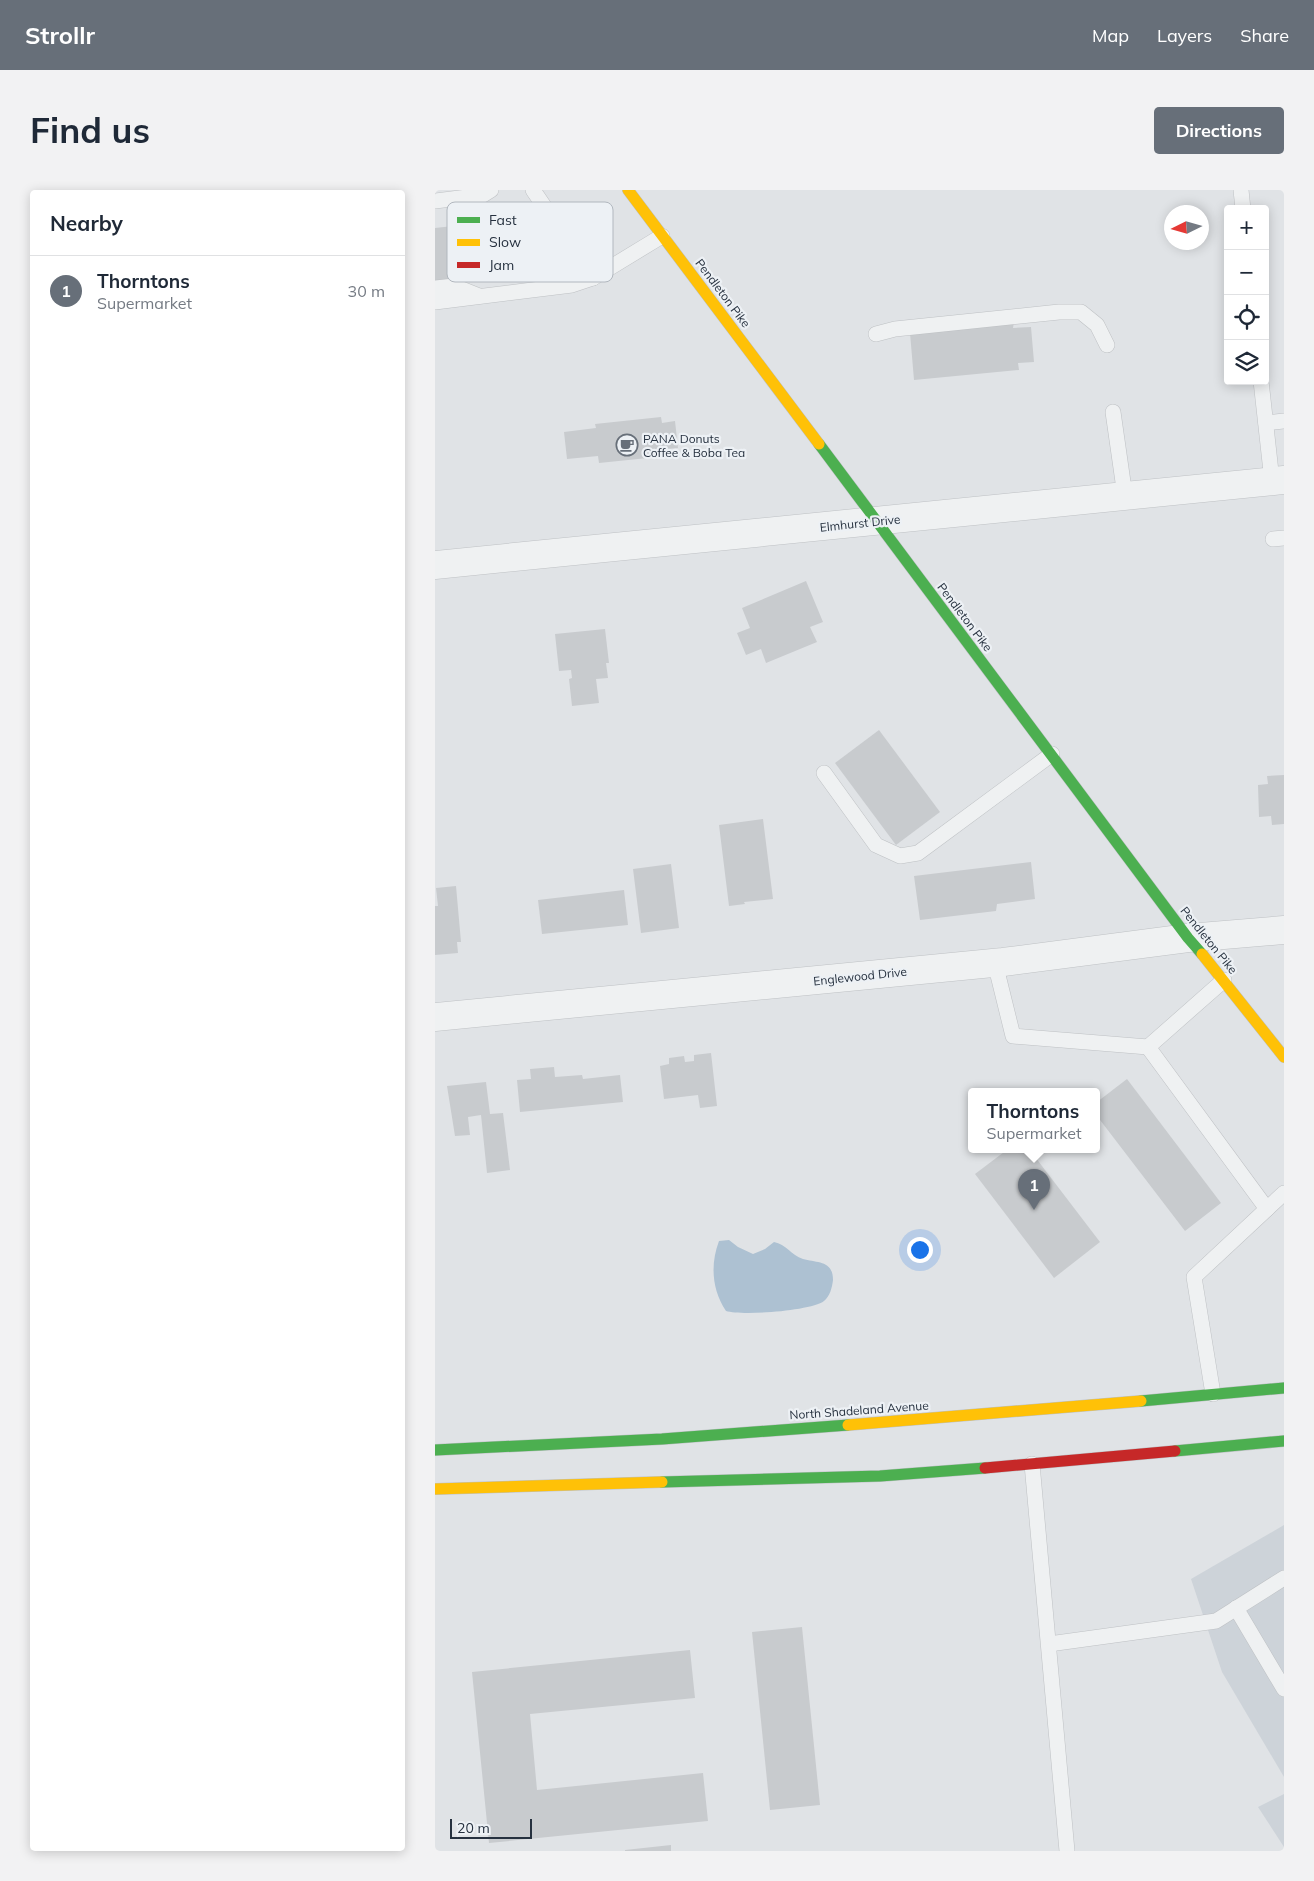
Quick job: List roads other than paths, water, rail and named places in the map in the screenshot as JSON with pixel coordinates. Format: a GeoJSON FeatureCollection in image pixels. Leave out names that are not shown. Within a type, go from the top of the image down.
{"type":"FeatureCollection","features":[{"type":"Feature","properties":{"kind":"main road","name":"Pendleton Pike"},"geometry":{"type":"LineString","coordinates":[[628,190],[1188,938],[1224,980],[1284,1057]]}},
{"type":"Feature","properties":{"kind":"main road","name":"North Shadeland Avenue"},"geometry":{"type":"LineString","coordinates":[[435,1450],[671,1438],[1029,1411],[1284,1388]]}},
{"type":"Feature","properties":{"kind":"main road"},"geometry":{"type":"LineString","coordinates":[[435,1489],[880,1476],[1284,1441]]}},
{"type":"Feature","properties":{"kind":"street","name":"Elmhurst Drive"},"geometry":{"type":"LineString","coordinates":[[435,565],[1278,480]]}},
{"type":"Feature","properties":{"kind":"street","name":"Englewood Drive"},"geometry":{"type":"LineString","coordinates":[[435,1017],[995,963],[1188,938],[1284,930]]}},
{"type":"Feature","properties":{"kind":"lane"},"geometry":{"type":"LineString","coordinates":[[435,201],[483,196],[491,190]]}},
{"type":"Feature","properties":{"kind":"lane"},"geometry":{"type":"LineString","coordinates":[[533,190],[541,202]]}},
{"type":"Feature","properties":{"kind":"lane"},"geometry":{"type":"LineString","coordinates":[[1241,190],[1243,205]]}},
{"type":"Feature","properties":{"kind":"lane"},"geometry":{"type":"LineString","coordinates":[[613,266],[663,236]]}},
{"type":"Feature","properties":{"kind":"lane"},"geometry":{"type":"LineString","coordinates":[[435,302],[571,285],[580,282]]}},
{"type":"Feature","properties":{"kind":"lane"},"geometry":{"type":"LineString","coordinates":[[435,288],[454,286],[480,296]]}},
{"type":"Feature","properties":{"kind":"lane"},"geometry":{"type":"LineString","coordinates":[[876,334],[895,329],[1059,312],[1081,312],[1097,326],[1107,345]]}},
{"type":"Feature","properties":{"kind":"lane"},"geometry":{"type":"LineString","coordinates":[[1261,385],[1266,423],[1278,480]]}},
{"type":"Feature","properties":{"kind":"lane"},"geometry":{"type":"LineString","coordinates":[[1113,412],[1125,496]]}},
{"type":"Feature","properties":{"kind":"lane"},"geometry":{"type":"LineString","coordinates":[[1266,423],[1284,421]]}},
{"type":"Feature","properties":{"kind":"lane"},"geometry":{"type":"LineString","coordinates":[[824,773],[876,845],[900,856],[918,853],[1052,754]]}},
{"type":"Feature","properties":{"kind":"lane"},"geometry":{"type":"LineString","coordinates":[[995,963],[1013,1036],[1148,1047],[1224,980]]}},
{"type":"Feature","properties":{"kind":"lane"},"geometry":{"type":"LineString","coordinates":[[1148,1047],[1267,1209]]}},
{"type":"Feature","properties":{"kind":"lane"},"geometry":{"type":"LineString","coordinates":[[1213,1394],[1194,1277],[1284,1193]]}},
{"type":"Feature","properties":{"kind":"lane"},"geometry":{"type":"LineString","coordinates":[[1033,1464],[1067,1851]]}},
{"type":"Feature","properties":{"kind":"lane"},"geometry":{"type":"LineString","coordinates":[[1049,1644],[1216,1621],[1284,1578]]}},
{"type":"Feature","properties":{"kind":"lane"},"geometry":{"type":"LineString","coordinates":[[1236,1608],[1284,1688]]}},
{"type":"Feature","properties":{"kind":"water"},"geometry":{"type":"Polygon","coordinates":[[[729,1240],[738,1247],[753,1254],[765,1249],[774,1242],[778,1243],[803,1259],[819,1262],[827,1266],[830,1269],[833,1280],[829,1294],[824,1301],[817,1305],[791,1310],[746,1313],[726,1311],[715,1286],[714,1259],[719,1241],[729,1240]]]}},
{"type":"Feature","properties":{"kind":"place","name":"PANA Donuts Coffee & Boba Tea"},"geometry":{"type":"Point","coordinates":[627,445]}},
{"type":"Feature","properties":{"kind":"place","name":"Thorntons"},"geometry":{"type":"Point","coordinates":[1034,1210]}}]}
